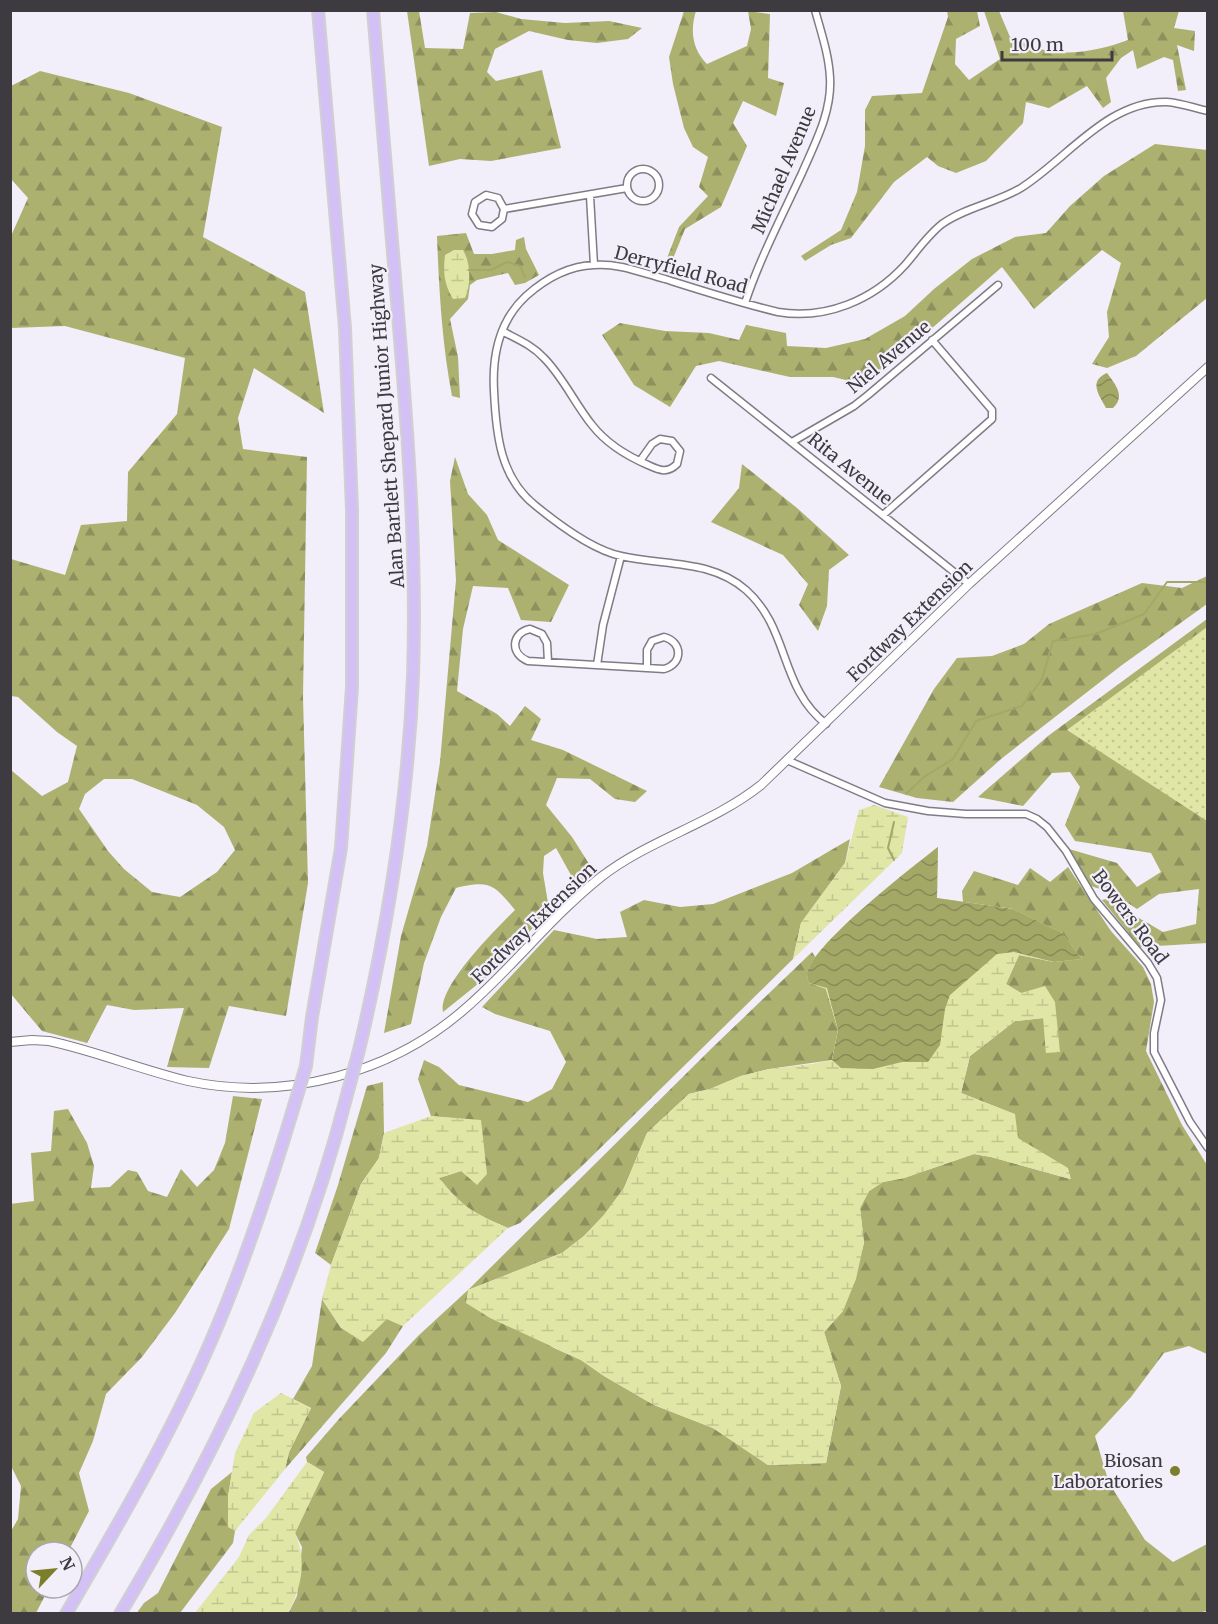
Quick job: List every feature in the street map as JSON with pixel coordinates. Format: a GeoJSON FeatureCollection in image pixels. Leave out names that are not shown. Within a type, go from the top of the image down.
{"type":"FeatureCollection","features":[{"type":"Feature","properties":{"kind":"highway","name":"Alan Bartlett Shepard Junior Highway"},"geometry":{"type":"LineString","coordinates":[[66,1614],[134,1496],[174,1420],[211,1342],[243,1262],[306,1066],[312,1017],[341,848],[352,687],[352,510],[345,328],[318,10]]}},
{"type":"Feature","properties":{"kind":"highway","name":"Alan Bartlett Shepard Junior Highway"},"geometry":{"type":"LineString","coordinates":[[120,1614],[199,1476],[255,1358],[312,1209],[359,1050],[382,942],[399,838],[411,705],[414,599],[409,457],[373,10]]}},
{"type":"Feature","properties":{"kind":"street","name":"Michael Avenue"},"geometry":{"type":"LineString","coordinates":[[745,303],[755,274],[816,141],[827,110],[831,78],[815,10]]}},
{"type":"Feature","properties":{"kind":"street","name":"Derryfield Road"},"geometry":{"type":"LineString","coordinates":[[825,724],[810,710],[800,696],[771,621],[745,589],[716,571],[621,556],[592,544],[536,506],[518,488],[506,469],[497,431],[493,382],[495,355],[502,331],[516,306],[540,284],[559,273],[594,265],[632,269],[778,312],[801,314],[825,312],[868,294],[896,274],[944,223],[1006,196],[1023,186],[1097,128],[1119,114],[1158,102],[1175,103],[1208,111]]}},
{"type":"Feature","properties":{"kind":"street"},"geometry":{"type":"LineString","coordinates":[[640,169],[652,172],[659,182],[656,195],[644,201],[634,199],[627,188],[630,176],[640,169]]}},
{"type":"Feature","properties":{"kind":"street"},"geometry":{"type":"LineString","coordinates":[[504,209],[627,188]]}},
{"type":"Feature","properties":{"kind":"street"},"geometry":{"type":"LineString","coordinates":[[486,195],[498,198],[504,209],[501,222],[492,227],[479,225],[472,214],[475,202],[486,195]]}},
{"type":"Feature","properties":{"kind":"street"},"geometry":{"type":"LineString","coordinates":[[590,195],[594,265]]}},
{"type":"Feature","properties":{"kind":"street","name":"Niel Avenue"},"geometry":{"type":"LineString","coordinates":[[792,442],[854,406],[998,285]]}},
{"type":"Feature","properties":{"kind":"street"},"geometry":{"type":"LineString","coordinates":[[502,331],[543,357],[593,427],[614,446],[640,461],[658,470],[669,470],[677,465],[680,451],[672,441],[660,439],[652,444],[640,461]]}},
{"type":"Feature","properties":{"kind":"street"},"geometry":{"type":"LineString","coordinates":[[883,515],[992,419],[992,410],[932,340]]}},
{"type":"Feature","properties":{"kind":"street","name":"Fordway Extension"},"geometry":{"type":"LineString","coordinates":[[10,1042],[49,1041],[172,1077],[231,1087],[295,1084],[324,1080],[364,1068],[404,1051],[454,1018],[486,990],[566,908],[602,876],[646,848],[730,808],[761,785],[789,761],[969,584],[1208,367]]}},
{"type":"Feature","properties":{"kind":"street","name":"Rita Avenue"},"geometry":{"type":"LineString","coordinates":[[711,378],[969,584]]}},
{"type":"Feature","properties":{"kind":"street"},"geometry":{"type":"LineString","coordinates":[[597,665],[603,625],[621,556]]}},
{"type":"Feature","properties":{"kind":"street"},"geometry":{"type":"LineString","coordinates":[[548,662],[547,643],[543,634],[530,629],[520,633],[515,642],[515,650],[519,656],[528,661],[647,668],[667,668],[676,663],[679,653],[674,641],[664,637],[652,641],[647,650],[647,668]]}},
{"type":"Feature","properties":{"kind":"street","name":"Bowers Road"},"geometry":{"type":"LineString","coordinates":[[789,761],[885,803],[928,811],[966,814],[1026,814],[1047,826],[1066,851],[1094,899],[1148,963],[1157,978],[1161,1000],[1154,1033],[1154,1052],[1190,1122],[1208,1148]]}},
{"type":"Feature","properties":{"kind":"green space"},"geometry":{"type":"Polygon","coordinates":[[[407,11],[419,11],[425,48],[463,49],[470,13],[496,12],[521,19],[565,23],[609,21],[642,28],[628,39],[597,43],[568,40],[529,31],[495,49],[487,72],[496,81],[542,70],[561,148],[491,161],[460,159],[429,166],[407,11]]]}},
{"type":"Feature","properties":{"kind":"green space"},"geometry":{"type":"Polygon","coordinates":[[[684,11],[696,11],[693,25],[695,46],[707,64],[747,46],[751,29],[748,11],[770,14],[768,78],[784,83],[776,116],[743,101],[733,123],[747,146],[721,207],[685,229],[670,266],[664,266],[679,227],[708,196],[699,187],[708,157],[693,147],[684,128],[669,57],[684,11]]]}},
{"type":"Feature","properties":{"kind":"green space"},"geometry":{"type":"Polygon","coordinates":[[[947,11],[977,11],[980,26],[956,39],[955,64],[969,80],[1000,59],[984,11],[999,11],[1010,37],[1040,49],[1073,52],[1107,47],[1128,40],[1123,11],[1179,11],[1174,28],[1195,31],[1194,51],[1177,45],[1186,90],[1178,91],[1173,60],[1164,57],[1137,69],[1133,50],[1121,58],[1106,78],[1111,102],[1103,108],[1087,86],[1049,108],[1026,102],[1023,123],[986,161],[956,173],[938,166],[927,157],[894,182],[851,238],[831,245],[805,261],[801,256],[841,230],[857,192],[865,146],[865,110],[872,96],[922,93],[948,17],[947,11]]]}},
{"type":"Feature","properties":{"kind":"green space"},"geometry":{"type":"Polygon","coordinates":[[[40,71],[129,93],[222,127],[203,237],[305,292],[324,413],[254,368],[238,418],[243,449],[307,457],[303,697],[308,883],[286,1016],[229,1006],[209,1068],[167,1067],[184,1008],[134,1010],[107,1005],[87,1043],[42,1031],[11,994],[11,770],[42,796],[68,782],[77,746],[57,732],[18,697],[11,696],[11,559],[65,575],[81,525],[127,521],[128,472],[177,414],[185,358],[65,326],[11,328],[11,236],[28,198],[11,179],[11,86],[40,71]],[[104,779],[85,794],[79,809],[108,851],[124,869],[152,892],[180,897],[217,872],[235,850],[224,827],[197,805],[132,779],[104,779]]]}},
{"type":"Feature","properties":{"kind":"green space"},"geometry":{"type":"Polygon","coordinates":[[[1155,144],[1207,150],[1207,298],[1136,356],[1107,368],[1092,364],[1109,337],[1107,312],[1121,263],[1102,250],[1034,309],[1002,267],[915,343],[863,384],[833,377],[790,377],[719,361],[696,366],[670,407],[634,385],[602,335],[620,323],[665,331],[709,333],[739,340],[746,325],[786,333],[787,346],[826,348],[865,339],[905,316],[972,259],[1015,237],[1046,233],[1070,206],[1104,176],[1155,144]]]}},
{"type":"Feature","properties":{"kind":"green space"},"geometry":{"type":"Polygon","coordinates":[[[466,233],[474,254],[515,250],[516,240],[524,237],[526,249],[539,275],[525,283],[515,285],[508,273],[477,280],[470,285],[468,299],[450,319],[458,357],[460,398],[452,396],[446,356],[437,236],[466,233]]]}},
{"type":"Feature","properties":{"kind":"green space"},"geometry":{"type":"Polygon","coordinates":[[[454,250],[463,250],[468,261],[469,281],[465,298],[453,299],[446,283],[445,255],[454,250]]]}},
{"type":"Feature","properties":{"kind":"green space"},"geometry":{"type":"Polygon","coordinates":[[[455,457],[468,494],[487,515],[498,540],[569,585],[551,622],[521,620],[508,588],[473,586],[463,629],[457,691],[497,714],[510,726],[525,706],[541,719],[531,740],[563,750],[647,791],[635,802],[615,799],[590,779],[557,778],[546,805],[572,837],[593,870],[577,886],[556,848],[544,856],[543,873],[549,909],[499,967],[443,1012],[449,988],[459,973],[515,910],[502,894],[490,886],[476,884],[456,888],[441,917],[424,963],[411,1024],[384,1033],[401,936],[427,846],[440,762],[456,580],[450,481],[455,457]]]}},
{"type":"Feature","properties":{"kind":"green space"},"geometry":{"type":"Polygon","coordinates":[[[742,464],[797,508],[849,555],[829,570],[827,606],[818,631],[799,605],[808,584],[783,555],[711,522],[739,488],[742,464]]]}},
{"type":"Feature","properties":{"kind":"green space"},"geometry":{"type":"Polygon","coordinates":[[[1207,576],[1207,604],[1122,665],[1001,759],[953,802],[917,798],[879,787],[934,689],[957,658],[992,656],[1024,644],[1049,624],[1142,583],[1182,588],[1207,576]]]}},
{"type":"Feature","properties":{"kind":"green space"},"geometry":{"type":"Polygon","coordinates":[[[1207,619],[1207,943],[1140,947],[1102,900],[1106,899],[1163,932],[1196,924],[1199,889],[1159,894],[1137,909],[1114,894],[1091,886],[1069,849],[1117,863],[1137,887],[1161,872],[1151,853],[1075,841],[1065,825],[1080,787],[1070,772],[1052,773],[1023,806],[978,797],[1048,736],[1207,619]]]}},
{"type":"Feature","properties":{"kind":"green space"},"geometry":{"type":"Polygon","coordinates":[[[1207,627],[1207,821],[1067,730],[1207,627]]]}},
{"type":"Feature","properties":{"kind":"green space"},"geometry":{"type":"Polygon","coordinates":[[[874,805],[908,817],[902,853],[793,959],[801,923],[845,863],[859,810],[874,805]]]}},
{"type":"Feature","properties":{"kind":"green space"},"geometry":{"type":"Polygon","coordinates":[[[850,839],[845,863],[801,923],[793,959],[581,1167],[520,1223],[508,1228],[486,1218],[469,1209],[447,1188],[439,1178],[461,1171],[481,1121],[431,1116],[418,1079],[424,1060],[439,1067],[459,1085],[528,1102],[552,1089],[566,1062],[550,1031],[495,1014],[482,1007],[554,930],[597,939],[627,937],[620,912],[644,900],[680,907],[713,904],[792,873],[850,839]]]}},
{"type":"Feature","properties":{"kind":"green space"},"geometry":{"type":"Polygon","coordinates":[[[938,847],[937,898],[1013,909],[1062,933],[1082,959],[1054,962],[1019,955],[1006,984],[1021,993],[1045,986],[1055,1002],[1060,1052],[1046,1053],[1043,1018],[1015,1021],[970,1056],[961,1093],[1015,1114],[1018,1138],[1068,1168],[1071,1179],[974,1154],[904,1178],[883,1182],[869,1191],[860,1208],[864,1243],[856,1279],[843,1311],[824,1332],[841,1386],[826,1463],[768,1465],[713,1428],[654,1405],[581,1360],[490,1318],[466,1303],[468,1290],[562,1253],[584,1236],[604,1215],[624,1188],[647,1133],[689,1094],[769,1069],[832,1060],[838,1030],[826,989],[809,983],[807,973],[814,960],[844,925],[938,847]]]}},
{"type":"Feature","properties":{"kind":"green space"},"geometry":{"type":"Polygon","coordinates":[[[1068,867],[1111,931],[1143,967],[1151,984],[1154,1002],[1146,1051],[1182,1125],[1207,1165],[1207,1354],[1189,1346],[1164,1353],[1131,1397],[1095,1436],[1109,1483],[1145,1540],[1173,1562],[1207,1544],[1207,1611],[1192,1614],[288,1614],[297,1596],[302,1547],[295,1533],[324,1472],[307,1462],[306,1457],[418,1336],[468,1290],[554,1348],[581,1360],[654,1405],[713,1428],[768,1465],[826,1463],[841,1386],[824,1332],[843,1311],[864,1243],[860,1208],[869,1191],[883,1182],[904,1178],[974,1154],[1070,1179],[1067,1168],[1017,1138],[1014,1114],[961,1093],[970,1056],[1015,1021],[1044,1018],[1046,1053],[1055,1002],[1021,993],[1006,984],[1019,955],[1054,962],[1082,958],[1013,909],[963,902],[962,891],[974,871],[1018,885],[1030,868],[1050,882],[1068,867]]]}},
{"type":"Feature","properties":{"kind":"green space"},"geometry":{"type":"Polygon","coordinates":[[[812,952],[816,958],[807,974],[826,989],[838,1030],[832,1060],[769,1069],[689,1094],[647,1133],[624,1188],[604,1215],[584,1236],[562,1253],[468,1290],[812,952]]]}},
{"type":"Feature","properties":{"kind":"green space"},"geometry":{"type":"Polygon","coordinates":[[[383,1082],[384,1133],[379,1158],[361,1184],[331,1265],[315,1253],[367,1086],[383,1082]]]}},
{"type":"Feature","properties":{"kind":"green space"},"geometry":{"type":"Polygon","coordinates":[[[233,1096],[262,1099],[229,1229],[175,1313],[142,1357],[106,1394],[93,1441],[79,1473],[89,1511],[74,1540],[24,1540],[24,1600],[43,1600],[36,1613],[11,1613],[11,1531],[18,1519],[21,1486],[10,1464],[10,1204],[34,1201],[31,1153],[51,1151],[54,1111],[68,1109],[87,1143],[94,1166],[91,1188],[110,1187],[128,1170],[137,1172],[148,1191],[167,1197],[181,1169],[197,1187],[214,1170],[225,1143],[233,1096]]]}},
{"type":"Feature","properties":{"kind":"green space"},"geometry":{"type":"Polygon","coordinates":[[[431,1116],[481,1120],[487,1174],[477,1185],[461,1171],[439,1178],[470,1209],[508,1228],[403,1326],[387,1319],[363,1342],[341,1328],[322,1299],[331,1265],[361,1184],[379,1158],[384,1133],[431,1116]]]}},
{"type":"Feature","properties":{"kind":"green space"},"geometry":{"type":"Polygon","coordinates":[[[322,1299],[341,1328],[387,1319],[403,1326],[386,1353],[285,1469],[289,1452],[311,1408],[293,1399],[312,1366],[322,1299]]]}},
{"type":"Feature","properties":{"kind":"green space"},"geometry":{"type":"Polygon","coordinates":[[[281,1393],[311,1408],[289,1452],[285,1469],[235,1531],[228,1527],[228,1497],[235,1453],[254,1413],[281,1393]]]}},
{"type":"Feature","properties":{"kind":"green space"},"geometry":{"type":"Polygon","coordinates":[[[307,1462],[324,1472],[295,1533],[302,1563],[300,1583],[288,1613],[195,1613],[239,1557],[249,1535],[266,1518],[307,1462]]]}},
{"type":"Feature","properties":{"kind":"green space"},"geometry":{"type":"Polygon","coordinates":[[[232,1472],[228,1497],[228,1526],[235,1531],[233,1543],[180,1613],[136,1614],[144,1603],[158,1593],[211,1489],[232,1472]]]}},
{"type":"Feature","properties":{"kind":"water"},"geometry":{"type":"Polygon","coordinates":[[[1107,373],[1119,395],[1117,404],[1113,408],[1106,408],[1096,384],[1101,376],[1107,373]]]}},
{"type":"Feature","properties":{"kind":"water"},"geometry":{"type":"Polygon","coordinates":[[[938,847],[937,898],[1013,909],[1062,933],[1082,959],[1054,962],[1014,952],[997,954],[950,995],[945,1009],[940,1045],[928,1062],[902,1062],[873,1069],[841,1068],[832,1060],[838,1030],[827,988],[809,983],[807,973],[814,960],[844,925],[938,847]]]}},
{"type":"Feature","properties":{"kind":"waterway"},"geometry":{"type":"LineString","coordinates":[[469,270],[491,270],[507,262],[520,266],[525,277]]}},
{"type":"Feature","properties":{"kind":"waterway"},"geometry":{"type":"LineString","coordinates":[[906,794],[924,777],[953,759],[976,721],[1022,706],[1042,679],[1053,641],[1096,634],[1144,614],[1167,582],[1208,582]]}},
{"type":"Feature","properties":{"kind":"waterway"},"geometry":{"type":"LineString","coordinates":[[894,822],[888,848],[894,860]]}},
{"type":"Feature","properties":{"kind":"place","name":"Biosan Laboratories"},"geometry":{"type":"Point","coordinates":[1175,1471]}}]}
